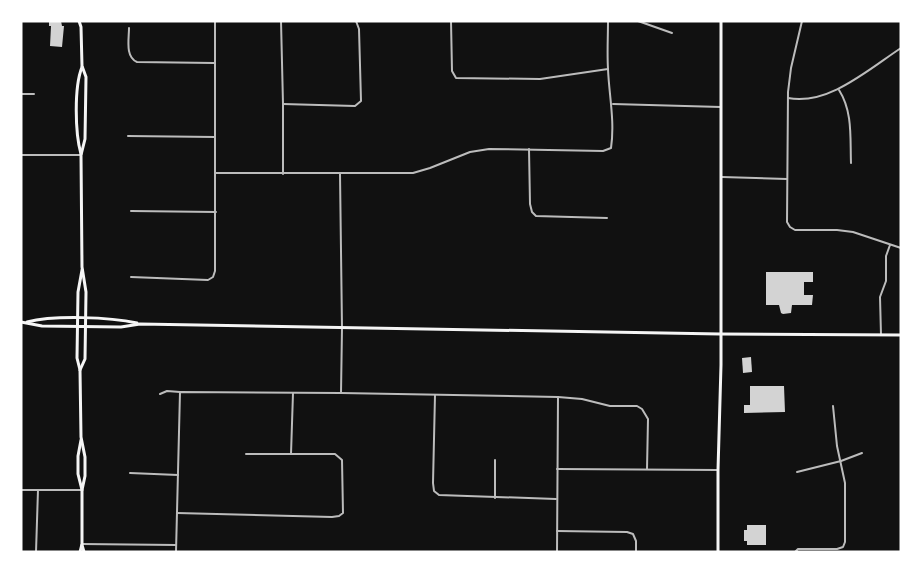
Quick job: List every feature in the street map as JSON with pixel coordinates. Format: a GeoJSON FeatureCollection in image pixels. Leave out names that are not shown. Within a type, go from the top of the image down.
{"type":"FeatureCollection","features":[{"type":"Feature","properties":{"kind":"main road"},"geometry":{"type":"LineString","coordinates":[[79,21],[81,27],[82,66],[86,77],[86,139],[81,155]]}},
{"type":"Feature","properties":{"kind":"main road"},"geometry":{"type":"LineString","coordinates":[[81,27],[84,21]]}},
{"type":"Feature","properties":{"kind":"main road"},"geometry":{"type":"LineString","coordinates":[[718,552],[721,21]]}},
{"type":"Feature","properties":{"kind":"main road"},"geometry":{"type":"LineString","coordinates":[[80,370],[85,359],[86,319],[86,292],[82,267],[81,155],[77,140],[78,77],[82,66]]}},
{"type":"Feature","properties":{"kind":"main road"},"geometry":{"type":"LineString","coordinates":[[82,267],[78,292],[77,319],[81,437],[78,474],[82,490]]}},
{"type":"Feature","properties":{"kind":"main road"},"geometry":{"type":"LineString","coordinates":[[21,322],[41,319],[121,319],[140,324]]}},
{"type":"Feature","properties":{"kind":"main road"},"geometry":{"type":"LineString","coordinates":[[26,322],[42,326],[121,326],[140,324],[720,334],[901,335]]}},
{"type":"Feature","properties":{"kind":"main road"},"geometry":{"type":"LineString","coordinates":[[80,552],[82,544],[82,490],[85,476],[85,457],[81,437]]}},
{"type":"Feature","properties":{"kind":"main road"},"geometry":{"type":"LineString","coordinates":[[82,544],[84,552]]}},
{"type":"Feature","properties":{"kind":"street"},"geometry":{"type":"LineString","coordinates":[[130,277],[208,280],[213,277],[215,271],[215,21]]}},
{"type":"Feature","properties":{"kind":"street"},"geometry":{"type":"LineString","coordinates":[[281,21],[284,104],[282,174]]}},
{"type":"Feature","properties":{"kind":"street"},"geometry":{"type":"LineString","coordinates":[[284,104],[355,106],[361,101],[359,29],[356,21]]}},
{"type":"Feature","properties":{"kind":"street"},"geometry":{"type":"LineString","coordinates":[[451,21],[452,71],[456,78],[540,79],[608,69]]}},
{"type":"Feature","properties":{"kind":"street"},"geometry":{"type":"LineString","coordinates":[[216,173],[413,173],[470,152],[489,149],[603,151],[611,148],[612,104],[608,69],[608,21]]}},
{"type":"Feature","properties":{"kind":"street"},"geometry":{"type":"LineString","coordinates":[[638,21],[672,33]]}},
{"type":"Feature","properties":{"kind":"street"},"geometry":{"type":"LineString","coordinates":[[802,21],[790,68],[787,222],[795,230],[853,232],[901,248]]}},
{"type":"Feature","properties":{"kind":"street"},"geometry":{"type":"LineString","coordinates":[[129,28],[129,52],[133,60],[137,62],[215,63]]}},
{"type":"Feature","properties":{"kind":"street"},"geometry":{"type":"LineString","coordinates":[[788,98],[796,100],[812,99],[839,90],[901,48]]}},
{"type":"Feature","properties":{"kind":"street"},"geometry":{"type":"LineString","coordinates":[[839,90],[846,100],[849,114],[851,163]]}},
{"type":"Feature","properties":{"kind":"street"},"geometry":{"type":"LineString","coordinates":[[21,94],[34,94]]}},
{"type":"Feature","properties":{"kind":"street"},"geometry":{"type":"LineString","coordinates":[[612,104],[721,107]]}},
{"type":"Feature","properties":{"kind":"street"},"geometry":{"type":"LineString","coordinates":[[128,136],[216,137]]}},
{"type":"Feature","properties":{"kind":"street"},"geometry":{"type":"LineString","coordinates":[[529,149],[530,204],[532,212],[536,216],[607,218]]}},
{"type":"Feature","properties":{"kind":"street"},"geometry":{"type":"LineString","coordinates":[[21,154],[81,155]]}},
{"type":"Feature","properties":{"kind":"street"},"geometry":{"type":"LineString","coordinates":[[340,174],[341,393]]}},
{"type":"Feature","properties":{"kind":"street"},"geometry":{"type":"LineString","coordinates":[[721,177],[787,179]]}},
{"type":"Feature","properties":{"kind":"street"},"geometry":{"type":"LineString","coordinates":[[131,211],[216,212]]}},
{"type":"Feature","properties":{"kind":"street"},"geometry":{"type":"LineString","coordinates":[[881,335],[880,297],[886,282],[886,256],[890,244]]}},
{"type":"Feature","properties":{"kind":"street"},"geometry":{"type":"LineString","coordinates":[[160,394],[167,391],[558,397],[582,399],[610,406],[637,406],[642,409],[648,419],[647,470]]}},
{"type":"Feature","properties":{"kind":"street"},"geometry":{"type":"LineString","coordinates":[[176,552],[180,392]]}},
{"type":"Feature","properties":{"kind":"street"},"geometry":{"type":"LineString","coordinates":[[291,454],[293,393]]}},
{"type":"Feature","properties":{"kind":"street"},"geometry":{"type":"LineString","coordinates":[[435,394],[434,491],[439,495],[447,497],[556,499]]}},
{"type":"Feature","properties":{"kind":"street"},"geometry":{"type":"LineString","coordinates":[[557,552],[558,397]]}},
{"type":"Feature","properties":{"kind":"street"},"geometry":{"type":"LineString","coordinates":[[796,552],[798,549],[837,549],[843,547],[845,542],[845,483],[837,446],[832,406]]}},
{"type":"Feature","properties":{"kind":"street"},"geometry":{"type":"LineString","coordinates":[[797,472],[841,461],[862,453]]}},
{"type":"Feature","properties":{"kind":"street"},"geometry":{"type":"LineString","coordinates":[[178,513],[332,517],[343,513],[342,460],[335,454],[246,454]]}},
{"type":"Feature","properties":{"kind":"street"},"geometry":{"type":"LineString","coordinates":[[495,460],[495,498]]}},
{"type":"Feature","properties":{"kind":"street"},"geometry":{"type":"LineString","coordinates":[[557,469],[718,470]]}},
{"type":"Feature","properties":{"kind":"street"},"geometry":{"type":"LineString","coordinates":[[130,473],[178,475]]}},
{"type":"Feature","properties":{"kind":"street"},"geometry":{"type":"LineString","coordinates":[[21,490],[82,490]]}},
{"type":"Feature","properties":{"kind":"street"},"geometry":{"type":"LineString","coordinates":[[36,552],[38,490]]}},
{"type":"Feature","properties":{"kind":"street"},"geometry":{"type":"LineString","coordinates":[[557,532],[627,532],[634,534],[636,552]]}},
{"type":"Feature","properties":{"kind":"street"},"geometry":{"type":"LineString","coordinates":[[82,544],[176,545]]}},
{"type":"Feature","properties":{"kind":"building"},"geometry":{"type":"Polygon","coordinates":[[[49,21],[61,21],[62,26],[64,26],[62,47],[50,46],[51,26],[49,26],[49,21]]]}},
{"type":"Feature","properties":{"kind":"building"},"geometry":{"type":"Polygon","coordinates":[[[766,272],[813,272],[813,282],[804,282],[804,295],[813,295],[812,305],[792,305],[791,313],[783,314],[779,305],[766,305],[766,272]]]}},
{"type":"Feature","properties":{"kind":"building"},"geometry":{"type":"Polygon","coordinates":[[[751,357],[752,372],[743,373],[742,358],[751,357]]]}},
{"type":"Feature","properties":{"kind":"building"},"geometry":{"type":"Polygon","coordinates":[[[750,386],[784,386],[785,412],[744,413],[744,405],[750,405],[750,386]]]}},
{"type":"Feature","properties":{"kind":"building"},"geometry":{"type":"Polygon","coordinates":[[[747,525],[766,525],[766,545],[747,545],[747,541],[744,541],[744,530],[747,530],[747,525]]]}}]}
